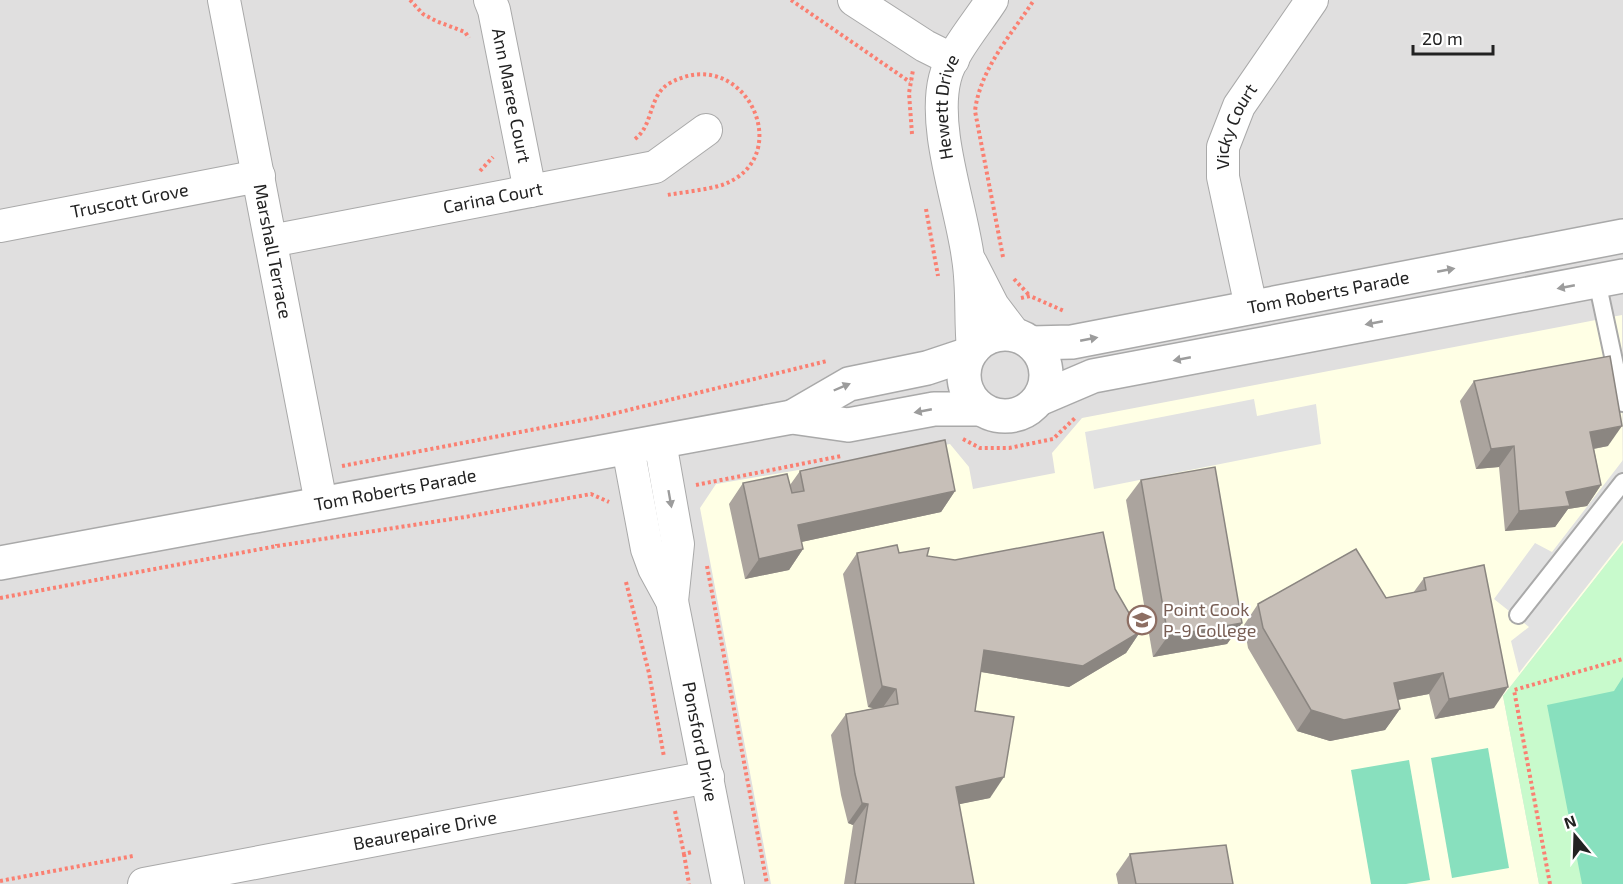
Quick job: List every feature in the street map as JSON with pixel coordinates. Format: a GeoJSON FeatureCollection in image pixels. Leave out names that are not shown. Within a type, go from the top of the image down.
{"type":"FeatureCollection","features":[{"type":"Feature","properties":{"kind":"street","name":"Marshall Terrace"},"geometry":{"type":"LineString","coordinates":[[224,0],[321,504]]}},
{"type":"Feature","properties":{"kind":"street","name":"Ann Maree Court"},"geometry":{"type":"LineString","coordinates":[[490,0],[494,10],[530,191]]}},
{"type":"Feature","properties":{"kind":"street"},"geometry":{"type":"LineString","coordinates":[[854,0],[925,46],[953,60]]}},
{"type":"Feature","properties":{"kind":"street","name":"Hewett Drive"},"geometry":{"type":"LineString","coordinates":[[971,352],[969,260],[941,111],[946,75],[953,60],[992,0]]}},
{"type":"Feature","properties":{"kind":"street","name":"Vicky Court"},"geometry":{"type":"LineString","coordinates":[[1251,307],[1224,177],[1223,147],[1239,106],[1312,0]]}},
{"type":"Feature","properties":{"kind":"street","name":"Carina Court"},"geometry":{"type":"LineString","coordinates":[[270,241],[655,167],[706,130]]}},
{"type":"Feature","properties":{"kind":"street","name":"Truscott Grove"},"geometry":{"type":"LineString","coordinates":[[0,226],[259,176]]}},
{"type":"Feature","properties":{"kind":"street","name":"Tom Roberts Parade"},"geometry":{"type":"LineString","coordinates":[[1023,339],[1072,342],[1623,236]]}},
{"type":"Feature","properties":{"kind":"street","name":"Hewett Drive"},"geometry":{"type":"LineString","coordinates":[[969,260],[993,306],[1023,339]]}},
{"type":"Feature","properties":{"kind":"street"},"geometry":{"type":"LineString","coordinates":[[1039,399],[1093,376],[1610,278]]}},
{"type":"Feature","properties":{"kind":"street"},"geometry":{"type":"LineString","coordinates":[[992,336],[1023,339],[1040,351],[1045,363],[1045,388],[1039,399],[1030,409],[1019,415],[993,415],[981,409],[966,390],[964,378],[971,352],[992,336]]}},
{"type":"Feature","properties":{"kind":"street","name":"Tom Roberts Parade"},"geometry":{"type":"LineString","coordinates":[[792,417],[849,384],[927,368],[971,352]]}},
{"type":"Feature","properties":{"kind":"street","name":"Tom Roberts Parade"},"geometry":{"type":"LineString","coordinates":[[0,563],[792,417],[848,425],[934,409],[981,409]]}},
{"type":"Feature","properties":{"kind":"street","name":"Ponsford Drive"},"geometry":{"type":"LineString","coordinates":[[660,442],[678,544],[672,601]]}},
{"type":"Feature","properties":{"kind":"street","name":"Ponsford Drive"},"geometry":{"type":"LineString","coordinates":[[628,448],[620,504],[647,549],[672,601],[728,884]]}},
{"type":"Feature","properties":{"kind":"street","name":"Beaurepaire Drive"},"geometry":{"type":"LineString","coordinates":[[144,884],[708,777]]}},
{"type":"Feature","properties":{"kind":"lane"},"geometry":{"type":"LineString","coordinates":[[1610,278],[1623,403]]}},
{"type":"Feature","properties":{"kind":"lane"},"geometry":{"type":"LineString","coordinates":[[1518,615],[1623,482]]}},
{"type":"Feature","properties":{"kind":"path"},"geometry":{"type":"LineString","coordinates":[[410,0],[423,14],[465,32],[470,42]]}},
{"type":"Feature","properties":{"kind":"path"},"geometry":{"type":"LineString","coordinates":[[791,0],[910,82]]}},
{"type":"Feature","properties":{"kind":"path"},"geometry":{"type":"LineString","coordinates":[[1003,259],[975,111],[977,92],[985,73],[1034,0]]}},
{"type":"Feature","properties":{"kind":"path"},"geometry":{"type":"LineString","coordinates":[[912,137],[909,115],[910,82],[915,61],[925,46]]}},
{"type":"Feature","properties":{"kind":"path"},"geometry":{"type":"LineString","coordinates":[[480,172],[494,156]]}},
{"type":"Feature","properties":{"kind":"path"},"geometry":{"type":"LineString","coordinates":[[925,204],[939,281]]}},
{"type":"Feature","properties":{"kind":"path"},"geometry":{"type":"LineString","coordinates":[[1012,277],[1030,296],[1065,312]]}},
{"type":"Feature","properties":{"kind":"path"},"geometry":{"type":"LineString","coordinates":[[993,306],[1030,296]]}},
{"type":"Feature","properties":{"kind":"path"},"geometry":{"type":"LineString","coordinates":[[314,471],[531,432],[832,360]]}},
{"type":"Feature","properties":{"kind":"path"},"geometry":{"type":"LineString","coordinates":[[954,435],[980,448],[1009,448],[1053,439],[1083,409]]}},
{"type":"Feature","properties":{"kind":"path"},"geometry":{"type":"LineString","coordinates":[[669,490],[852,453]]}},
{"type":"Feature","properties":{"kind":"path"},"geometry":{"type":"LineString","coordinates":[[277,546],[591,494],[620,504]]}},
{"type":"Feature","properties":{"kind":"path"},"geometry":{"type":"LineString","coordinates":[[705,555],[767,884]]}},
{"type":"Feature","properties":{"kind":"path"},"geometry":{"type":"LineString","coordinates":[[626,578],[649,673],[689,884]]}},
{"type":"Feature","properties":{"kind":"path"},"geometry":{"type":"LineString","coordinates":[[1550,884],[1514,690],[1623,659]]}},
{"type":"Feature","properties":{"kind":"path"},"geometry":{"type":"LineString","coordinates":[[684,854],[758,839]]}},
{"type":"Feature","properties":{"kind":"shaded area"},"geometry":{"type":"Polygon","coordinates":[[[0,0],[1623,0],[1623,884],[0,884],[0,0]]]}},
{"type":"Feature","properties":{"kind":"shaded area","name":"Point Cook P-9 College"},"geometry":{"type":"Polygon","coordinates":[[[1622,315],[1623,543],[1503,696],[1539,884],[771,884],[700,508],[716,484],[950,444],[969,467],[973,489],[1055,473],[1052,453],[1082,418],[1622,315]]]}},
{"type":"Feature","properties":{"kind":"shaded area"},"geometry":{"type":"Polygon","coordinates":[[[1254,399],[1257,416],[1316,404],[1321,444],[1094,489],[1085,432],[1254,399]]]}},
{"type":"Feature","properties":{"kind":"shaded area"},"geometry":{"type":"Polygon","coordinates":[[[1623,460],[1623,540],[1519,673],[1511,641],[1529,627],[1494,599],[1535,543],[1552,552],[1623,460]]]}},
{"type":"Feature","properties":{"kind":"green space"},"geometry":{"type":"Polygon","coordinates":[[[1623,543],[1623,884],[1539,884],[1503,696],[1623,543]]]}},
{"type":"Feature","properties":{"kind":"green space"},"geometry":{"type":"Polygon","coordinates":[[[1623,677],[1623,884],[1582,884],[1547,705],[1614,691],[1623,677]]]}},
{"type":"Feature","properties":{"kind":"green space"},"geometry":{"type":"Polygon","coordinates":[[[1488,748],[1509,868],[1452,878],[1431,758],[1488,748]]]}},
{"type":"Feature","properties":{"kind":"green space"},"geometry":{"type":"Polygon","coordinates":[[[1409,760],[1430,880],[1406,884],[1371,884],[1351,770],[1409,760]]]}},
{"type":"Feature","properties":{"kind":"building"},"geometry":{"type":"Polygon","coordinates":[[[1610,356],[1622,426],[1590,432],[1601,485],[1566,492],[1570,506],[1519,511],[1514,446],[1491,449],[1474,381],[1610,356]]]}},
{"type":"Feature","properties":{"kind":"building"},"geometry":{"type":"Polygon","coordinates":[[[945,440],[955,491],[798,525],[803,549],[759,559],[743,483],[787,474],[792,493],[804,491],[800,471],[945,440]]]}},
{"type":"Feature","properties":{"kind":"building"},"geometry":{"type":"Polygon","coordinates":[[[1215,467],[1242,623],[1168,636],[1141,480],[1215,467]]]}},
{"type":"Feature","properties":{"kind":"building"},"geometry":{"type":"Polygon","coordinates":[[[1103,532],[1115,589],[1140,632],[1083,666],[984,650],[975,711],[1014,717],[1004,777],[956,787],[974,884],[855,884],[868,804],[862,803],[846,714],[898,704],[896,689],[882,686],[857,553],[897,545],[899,553],[929,548],[927,556],[955,560],[1103,532]]]}},
{"type":"Feature","properties":{"kind":"building"},"geometry":{"type":"Polygon","coordinates":[[[1356,549],[1386,598],[1426,590],[1424,578],[1484,565],[1508,687],[1449,699],[1443,673],[1394,683],[1400,709],[1344,720],[1311,710],[1263,628],[1258,604],[1356,549]]]}},
{"type":"Feature","properties":{"kind":"building"},"geometry":{"type":"Polygon","coordinates":[[[1226,845],[1233,884],[1136,884],[1130,854],[1226,845]]]}},
{"type":"Feature","properties":{"kind":"place","name":"Point Cook P-9 College"},"geometry":{"type":"Point","coordinates":[1142,620]}}]}
